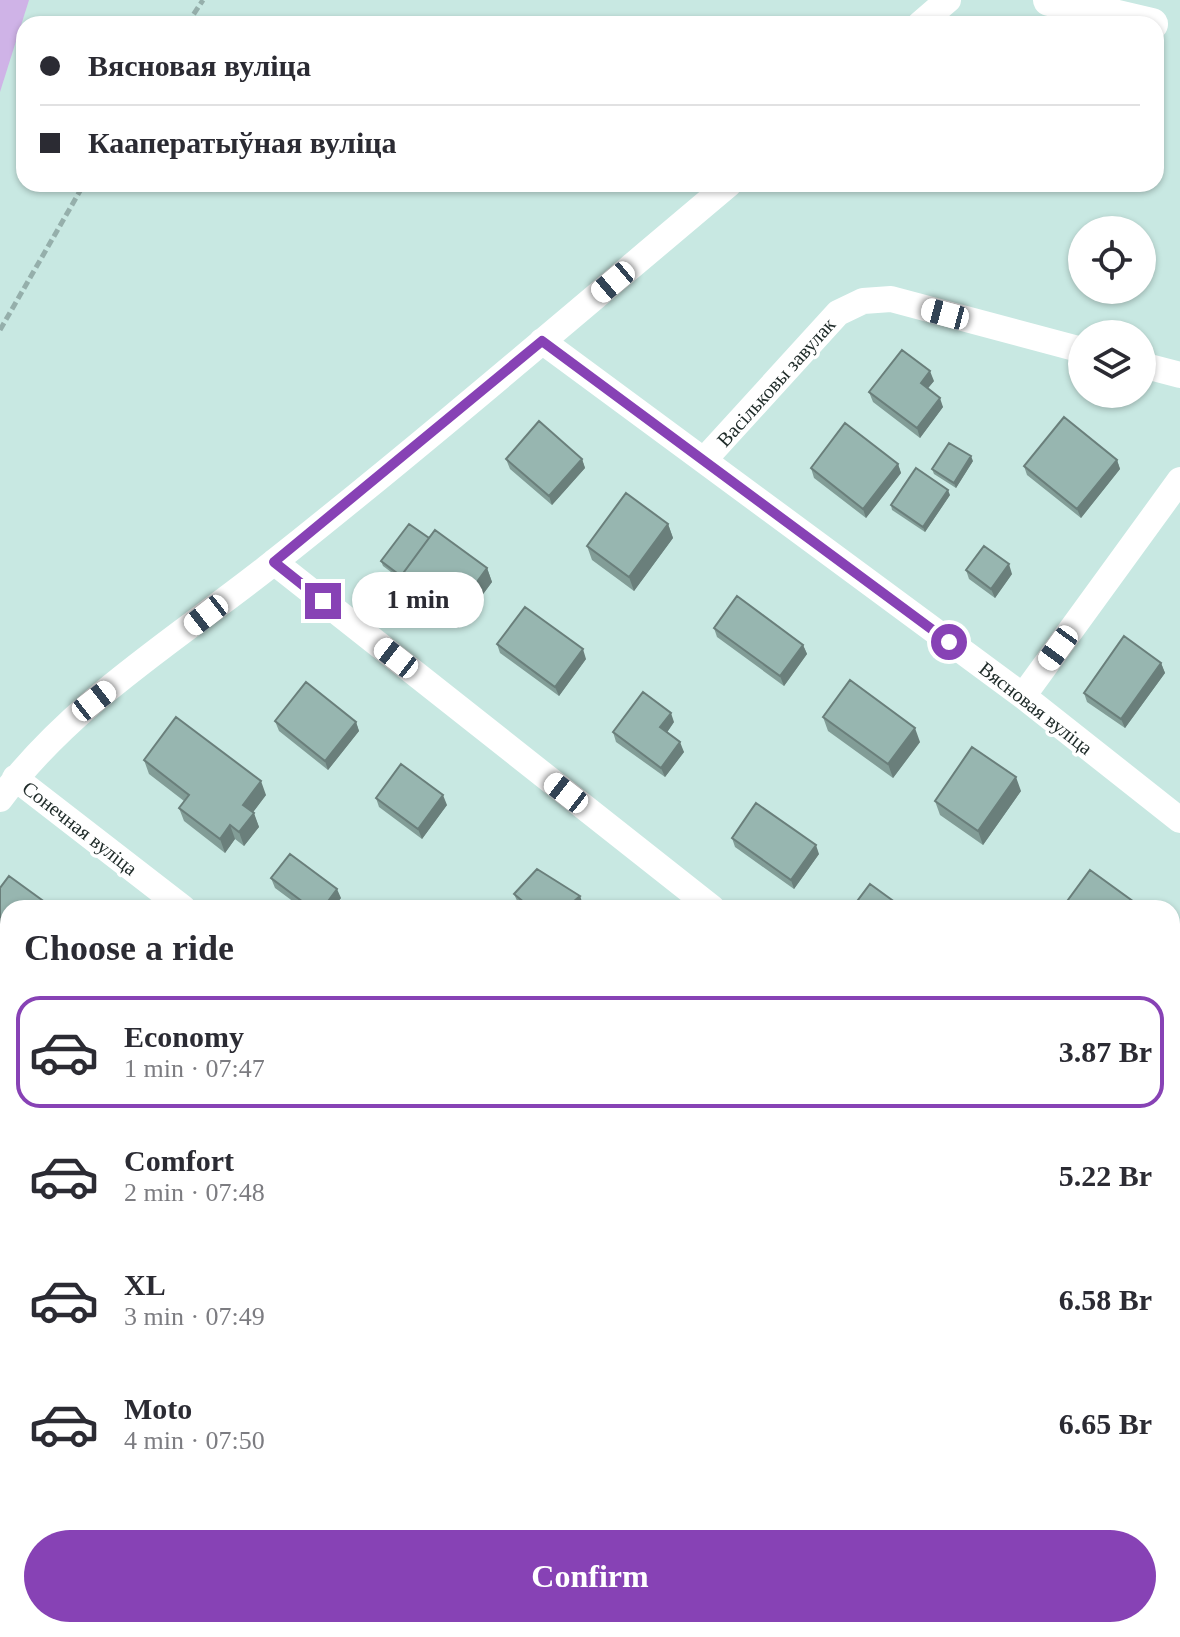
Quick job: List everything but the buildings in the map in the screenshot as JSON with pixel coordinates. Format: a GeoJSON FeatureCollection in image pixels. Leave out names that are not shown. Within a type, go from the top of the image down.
{"type":"FeatureCollection","features":[{"type":"Feature","properties":{"kind":"street"},"geometry":{"type":"LineString","coordinates":[[929,16],[948,0]]}},
{"type":"Feature","properties":{"kind":"street"},"geometry":{"type":"LineString","coordinates":[[1049,0],[1119,16]]}},
{"type":"Feature","properties":{"kind":"street"},"geometry":{"type":"LineString","coordinates":[[8,788],[71,719],[274,562],[719,192]]}},
{"type":"Feature","properties":{"kind":"street","name":"Васільковы завулак"},"geometry":{"type":"LineString","coordinates":[[704,460],[838,313],[863,301],[891,299],[1068,346]]}},
{"type":"Feature","properties":{"kind":"street","name":"Вясновая вуліца"},"geometry":{"type":"LineString","coordinates":[[542,341],[1023,696],[1180,820]]}},
{"type":"Feature","properties":{"kind":"street"},"geometry":{"type":"LineString","coordinates":[[1156,369],[1180,375]]}},
{"type":"Feature","properties":{"kind":"street"},"geometry":{"type":"LineString","coordinates":[[1023,696],[1180,480]]}},
{"type":"Feature","properties":{"kind":"street"},"geometry":{"type":"LineString","coordinates":[[274,562],[702,900]]}},
{"type":"Feature","properties":{"kind":"street","name":"Сонечная вуліца"},"geometry":{"type":"LineString","coordinates":[[8,788],[171,900]]}},
{"type":"Feature","properties":{"kind":"path"},"geometry":{"type":"LineString","coordinates":[[0,330],[79,192]]}},
{"type":"Feature","properties":{"kind":"shaded area"},"geometry":{"type":"Polygon","coordinates":[[[0,0],[29,0],[24,16],[16,16],[16,41],[0,92],[0,0]]]}},
{"type":"Feature","properties":{"kind":"route"},"geometry":{"type":"LineString","coordinates":[[323,601],[274,562],[542,341],[949,642]]}}]}
